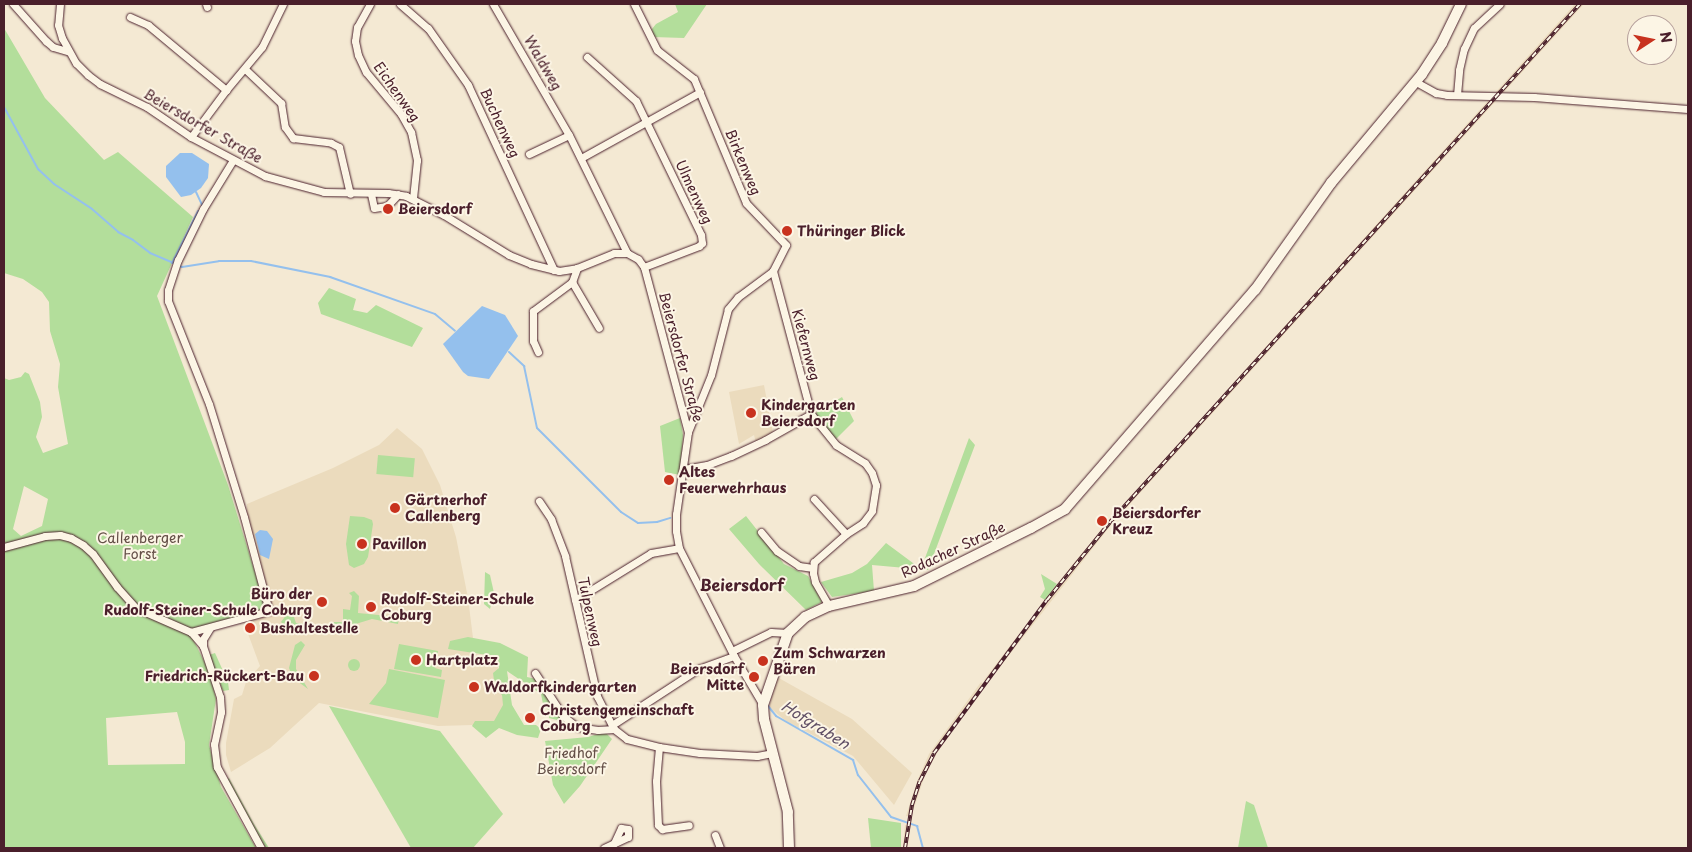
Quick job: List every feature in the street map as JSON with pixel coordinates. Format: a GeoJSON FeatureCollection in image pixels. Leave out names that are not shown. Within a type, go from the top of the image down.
{"type":"FeatureCollection","features":[{"type":"Feature","properties":{"kind":"street"},"geometry":{"type":"LineString","coordinates":[[13,4],[46,41],[53,47],[67,51]]}},
{"type":"Feature","properties":{"kind":"street"},"geometry":{"type":"LineString","coordinates":[[60,4],[58,25],[67,51]]}},
{"type":"Feature","properties":{"kind":"street"},"geometry":{"type":"LineString","coordinates":[[191,137],[226,90],[262,47],[282,4]]}},
{"type":"Feature","properties":{"kind":"street","name":"Eichenweg"},"geometry":{"type":"LineString","coordinates":[[370,4],[357,27],[355,41],[358,55],[366,72],[401,114],[410,132],[417,160],[412,198]]}},
{"type":"Feature","properties":{"kind":"street","name":"Buchenweg"},"geometry":{"type":"LineString","coordinates":[[400,4],[428,28],[468,85],[554,270]]}},
{"type":"Feature","properties":{"kind":"street","name":"Waldweg"},"geometry":{"type":"LineString","coordinates":[[494,4],[569,135],[627,253]]}},
{"type":"Feature","properties":{"kind":"street","name":"Birkenweg"},"geometry":{"type":"LineString","coordinates":[[634,4],[657,50],[690,74],[700,92],[741,194],[752,210],[786,245],[773,271],[738,297],[728,309],[711,375],[688,432]]}},
{"type":"Feature","properties":{"kind":"street","name":"Rodacher Straße"},"geometry":{"type":"LineString","coordinates":[[789,848],[788,812],[784,789],[772,753],[764,719],[763,704],[788,633],[804,617],[829,606],[914,586],[1065,509],[1255,290],[1331,183],[1416,82],[1442,43],[1461,4]]}},
{"type":"Feature","properties":{"kind":"street"},"geometry":{"type":"LineString","coordinates":[[1457,95],[1459,70],[1464,49],[1474,28],[1500,4]]}},
{"type":"Feature","properties":{"kind":"street"},"geometry":{"type":"LineString","coordinates":[[130,17],[148,25],[226,90]]}},
{"type":"Feature","properties":{"kind":"street","name":"Beiersdorfer Straße"},"geometry":{"type":"LineString","coordinates":[[67,51],[76,63],[100,84],[147,107],[191,137],[233,160],[287,184],[318,192],[398,194],[412,198],[509,255],[554,270],[577,268],[608,254],[627,253]]}},
{"type":"Feature","properties":{"kind":"street","name":"Ulmenweg"},"geometry":{"type":"LineString","coordinates":[[587,57],[632,95],[648,121],[699,230],[702,243],[684,253],[644,267]]}},
{"type":"Feature","properties":{"kind":"street"},"geometry":{"type":"LineString","coordinates":[[245,69],[281,103],[285,127],[293,138],[308,142],[331,143],[339,147],[350,194]]}},
{"type":"Feature","properties":{"kind":"street"},"geometry":{"type":"LineString","coordinates":[[1416,82],[1436,93],[1534,97],[1688,109]]}},
{"type":"Feature","properties":{"kind":"street"},"geometry":{"type":"LineString","coordinates":[[581,158],[700,92]]}},
{"type":"Feature","properties":{"kind":"street"},"geometry":{"type":"LineString","coordinates":[[529,154],[569,135]]}},
{"type":"Feature","properties":{"kind":"street"},"geometry":{"type":"LineString","coordinates":[[191,632],[268,611],[268,605],[209,404],[168,301],[168,290],[178,260],[204,209],[233,160]]}},
{"type":"Feature","properties":{"kind":"street"},"geometry":{"type":"LineString","coordinates":[[371,194],[374,208],[387,206],[398,194]]}},
{"type":"Feature","properties":{"kind":"street"},"geometry":{"type":"LineString","coordinates":[[627,253],[638,259],[644,267]]}},
{"type":"Feature","properties":{"kind":"street","name":"Beiersdorfer Straße"},"geometry":{"type":"LineString","coordinates":[[644,267],[688,432],[676,514],[679,548],[733,654],[758,699],[763,704]]}},
{"type":"Feature","properties":{"kind":"street"},"geometry":{"type":"LineString","coordinates":[[538,352],[533,341],[533,312],[572,282],[577,268]]}},
{"type":"Feature","properties":{"kind":"street","name":"Kiefernweg"},"geometry":{"type":"LineString","coordinates":[[773,271],[811,414],[836,445],[865,463],[872,473],[876,485],[872,511],[863,523],[818,557],[813,568]]}},
{"type":"Feature","properties":{"kind":"street"},"geometry":{"type":"LineString","coordinates":[[572,282],[599,328]]}},
{"type":"Feature","properties":{"kind":"street"},"geometry":{"type":"LineString","coordinates":[[684,469],[707,465],[731,456],[765,440],[811,414]]}},
{"type":"Feature","properties":{"kind":"street"},"geometry":{"type":"LineString","coordinates":[[814,499],[846,534]]}},
{"type":"Feature","properties":{"kind":"street","name":"Tulpenweg"},"geometry":{"type":"LineString","coordinates":[[539,501],[550,519],[565,556],[597,696],[613,727]]}},
{"type":"Feature","properties":{"kind":"street"},"geometry":{"type":"LineString","coordinates":[[761,532],[778,551],[798,566],[813,568],[815,582],[829,606]]}},
{"type":"Feature","properties":{"kind":"street"},"geometry":{"type":"LineString","coordinates":[[4,547],[46,536],[60,535],[71,538],[93,554],[117,587],[136,608],[191,632],[203,646]]}},
{"type":"Feature","properties":{"kind":"street"},"geometry":{"type":"LineString","coordinates":[[575,600],[652,553],[679,548]]}},
{"type":"Feature","properties":{"kind":"street"},"geometry":{"type":"LineString","coordinates":[[210,628],[203,638],[203,646],[220,697],[221,712],[214,744],[217,767],[261,848]]}},
{"type":"Feature","properties":{"kind":"street"},"geometry":{"type":"LineString","coordinates":[[534,673],[563,716],[577,727],[598,730],[613,727],[698,670],[733,654],[772,632],[788,633]]}},
{"type":"Feature","properties":{"kind":"street"},"geometry":{"type":"LineString","coordinates":[[613,727],[627,739],[659,747],[700,753],[757,756],[772,753]]}},
{"type":"Feature","properties":{"kind":"street"},"geometry":{"type":"LineString","coordinates":[[659,747],[656,780],[658,825],[662,829],[689,825]]}},
{"type":"Feature","properties":{"kind":"street"},"geometry":{"type":"LineString","coordinates":[[715,835],[720,848]]}},
{"type":"Feature","properties":{"kind":"street"},"geometry":{"type":"LineString","coordinates":[[604,848],[614,842]]}},
{"type":"Feature","properties":{"kind":"shaded area"},"geometry":{"type":"Polygon","coordinates":[[[1575,4],[1584,4],[1111,525],[988,682],[984,680],[1069,569],[1111,519],[1575,4]]]}},
{"type":"Feature","properties":{"kind":"shaded area","name":"Kindergarten Beiersdorf"},"geometry":{"type":"Polygon","coordinates":[[[764,385],[773,433],[756,443],[754,435],[739,444],[729,392],[764,385]]]}},
{"type":"Feature","properties":{"kind":"shaded area","name":"Rudolf-Steiner-Schule Coburg"},"geometry":{"type":"Polygon","coordinates":[[[397,428],[422,449],[440,485],[456,537],[468,598],[475,654],[487,655],[497,661],[507,724],[438,726],[319,703],[270,748],[231,772],[226,755],[226,743],[234,699],[242,695],[246,682],[260,666],[244,623],[273,613],[247,519],[247,504],[333,468],[379,445],[397,428]]]}},
{"type":"Feature","properties":{"kind":"shaded area"},"geometry":{"type":"Polygon","coordinates":[[[777,677],[852,719],[912,773],[894,805],[853,756],[786,721],[769,707],[777,677]]]}},
{"type":"Feature","properties":{"kind":"shaded area"},"geometry":{"type":"Polygon","coordinates":[[[981,682],[985,686],[945,740],[926,772],[911,817],[906,816],[918,779],[929,754],[981,682]]]}},
{"type":"Feature","properties":{"kind":"shaded area"},"geometry":{"type":"Polygon","coordinates":[[[905,825],[910,826],[907,848],[903,848],[905,825]]]}},
{"type":"Feature","properties":{"kind":"green space"},"geometry":{"type":"Polygon","coordinates":[[[675,4],[707,4],[684,38],[653,37],[652,29],[656,24],[678,12],[675,4]]]}},
{"type":"Feature","properties":{"kind":"green space","name":"Callenberger Forst"},"geometry":{"type":"Polygon","coordinates":[[[4,28],[45,98],[104,160],[118,152],[193,217],[157,296],[228,485],[265,605],[260,611],[206,627],[192,637],[210,673],[216,699],[209,745],[221,787],[256,848],[4,848],[4,378],[9,380],[21,377],[25,372],[29,374],[40,402],[42,417],[36,437],[43,453],[68,444],[58,387],[60,364],[50,331],[49,302],[42,292],[23,279],[4,273],[4,28]],[[24,486],[13,529],[21,536],[42,526],[48,499],[24,486]],[[177,712],[106,718],[108,765],[185,764],[185,742],[177,712]]]}},
{"type":"Feature","properties":{"kind":"green space"},"geometry":{"type":"Polygon","coordinates":[[[329,288],[356,299],[353,310],[367,313],[376,305],[423,328],[412,347],[321,314],[318,303],[329,288]]]}},
{"type":"Feature","properties":{"kind":"green space"},"geometry":{"type":"Polygon","coordinates":[[[842,397],[854,421],[835,440],[814,414],[842,397]]]}},
{"type":"Feature","properties":{"kind":"green space"},"geometry":{"type":"Polygon","coordinates":[[[680,418],[683,435],[680,475],[665,472],[660,426],[680,418]]]}},
{"type":"Feature","properties":{"kind":"green space"},"geometry":{"type":"Polygon","coordinates":[[[969,438],[975,445],[928,570],[872,565],[874,591],[832,597],[821,582],[852,573],[867,564],[886,543],[921,569],[969,438]]]}},
{"type":"Feature","properties":{"kind":"green space"},"geometry":{"type":"Polygon","coordinates":[[[378,455],[415,458],[413,477],[376,474],[378,455]]]}},
{"type":"Feature","properties":{"kind":"green space"},"geometry":{"type":"Polygon","coordinates":[[[350,516],[364,517],[372,520],[373,524],[368,557],[364,564],[354,568],[349,565],[346,544],[350,516]]]}},
{"type":"Feature","properties":{"kind":"green space"},"geometry":{"type":"Polygon","coordinates":[[[746,516],[784,564],[808,576],[822,602],[806,610],[759,564],[729,529],[746,516]]]}},
{"type":"Feature","properties":{"kind":"green space"},"geometry":{"type":"Polygon","coordinates":[[[485,572],[490,575],[494,593],[490,609],[484,604],[485,572]]]}},
{"type":"Feature","properties":{"kind":"green space"},"geometry":{"type":"Polygon","coordinates":[[[1041,574],[1057,584],[1045,600],[1040,597],[1045,589],[1041,574]]]}},
{"type":"Feature","properties":{"kind":"green space"},"geometry":{"type":"Polygon","coordinates":[[[354,591],[359,596],[358,613],[399,617],[398,624],[372,619],[326,633],[286,627],[281,622],[287,614],[294,617],[296,623],[328,626],[330,622],[343,622],[343,609],[350,610],[352,596],[349,593],[354,591]]]}},
{"type":"Feature","properties":{"kind":"green space"},"geometry":{"type":"Polygon","coordinates":[[[468,637],[500,643],[528,657],[527,677],[536,679],[558,714],[580,731],[569,731],[558,726],[557,720],[549,718],[549,711],[543,704],[541,694],[507,671],[512,705],[524,725],[536,725],[541,729],[538,738],[517,735],[499,728],[486,738],[472,726],[475,721],[494,721],[503,705],[502,695],[495,688],[493,673],[499,668],[497,661],[487,655],[448,649],[450,641],[468,637]]]}},
{"type":"Feature","properties":{"kind":"green space"},"geometry":{"type":"Polygon","coordinates":[[[301,641],[305,645],[296,660],[296,669],[308,689],[293,678],[289,668],[295,645],[301,641]]]}},
{"type":"Feature","properties":{"kind":"green space","name":"Hartplatz"},"geometry":{"type":"Polygon","coordinates":[[[399,644],[438,651],[435,668],[442,670],[441,677],[394,669],[399,644]]]}},
{"type":"Feature","properties":{"kind":"green space"},"geometry":{"type":"Polygon","coordinates":[[[215,653],[228,682],[229,690],[223,691],[209,655],[215,653]]]}},
{"type":"Feature","properties":{"kind":"green space"},"geometry":{"type":"Polygon","coordinates":[[[354,659],[360,665],[354,671],[348,665],[354,659]]]}},
{"type":"Feature","properties":{"kind":"green space"},"geometry":{"type":"Polygon","coordinates":[[[389,669],[445,680],[438,718],[369,704],[386,683],[389,669]]]}},
{"type":"Feature","properties":{"kind":"green space"},"geometry":{"type":"Polygon","coordinates":[[[329,706],[440,731],[503,814],[473,848],[411,848],[329,706]]]}},
{"type":"Feature","properties":{"kind":"green space","name":"Friedhof Beiersdorf"},"geometry":{"type":"Polygon","coordinates":[[[605,732],[612,739],[580,786],[564,804],[553,785],[545,741],[588,737],[605,732]]]}},
{"type":"Feature","properties":{"kind":"green space"},"geometry":{"type":"Polygon","coordinates":[[[229,778],[269,848],[264,848],[226,780],[229,778]]]}},
{"type":"Feature","properties":{"kind":"green space"},"geometry":{"type":"Polygon","coordinates":[[[1246,801],[1254,805],[1268,848],[1238,848],[1246,801]]]}},
{"type":"Feature","properties":{"kind":"green space"},"geometry":{"type":"Polygon","coordinates":[[[868,818],[901,823],[901,848],[871,848],[868,818]]]}},
{"type":"Feature","properties":{"kind":"water"},"geometry":{"type":"Polygon","coordinates":[[[180,153],[192,153],[209,164],[208,178],[201,188],[191,195],[181,197],[166,177],[166,166],[180,153]]]}},
{"type":"Feature","properties":{"kind":"water"},"geometry":{"type":"Polygon","coordinates":[[[482,306],[505,315],[518,336],[489,379],[468,376],[443,344],[482,306]]]}},
{"type":"Feature","properties":{"kind":"water"},"geometry":{"type":"Polygon","coordinates":[[[260,530],[267,531],[273,539],[269,559],[260,555],[255,534],[260,530]]]}},
{"type":"Feature","properties":{"kind":"waterway"},"geometry":{"type":"LineString","coordinates":[[4,107],[38,169],[54,184],[92,209],[118,232],[133,240],[150,253],[173,263]]}},
{"type":"Feature","properties":{"kind":"waterway"},"geometry":{"type":"LineString","coordinates":[[196,192],[202,205]]}},
{"type":"Feature","properties":{"kind":"waterway"},"geometry":{"type":"LineString","coordinates":[[172,263],[198,211]]}},
{"type":"Feature","properties":{"kind":"waterway"},"geometry":{"type":"LineString","coordinates":[[178,265],[182,267],[219,261],[251,261],[330,277],[435,314],[455,331]]}},
{"type":"Feature","properties":{"kind":"waterway"},"geometry":{"type":"LineString","coordinates":[[509,352],[524,366],[537,428],[621,512],[638,523],[657,522],[670,518]]}},
{"type":"Feature","properties":{"kind":"waterway","name":"Hofgraben"},"geometry":{"type":"LineString","coordinates":[[768,706],[776,716],[853,760],[858,775],[891,817],[917,826],[923,848]]}},
{"type":"Feature","properties":{"kind":"railway"},"geometry":{"type":"LineString","coordinates":[[905,848],[912,805],[920,781],[934,753],[1047,600],[1111,521],[1580,4]]}},
{"type":"Feature","properties":{"kind":"place","name":"Beiersdorf"},"geometry":{"type":"Point","coordinates":[388,209]}},
{"type":"Feature","properties":{"kind":"place","name":"Thüringer Blick"},"geometry":{"type":"Point","coordinates":[787,231]}},
{"type":"Feature","properties":{"kind":"place","name":"Kindergarten Beiersdorf"},"geometry":{"type":"Point","coordinates":[751,413]}},
{"type":"Feature","properties":{"kind":"place","name":"Altes Feuerwehrhaus"},"geometry":{"type":"Point","coordinates":[669,480]}},
{"type":"Feature","properties":{"kind":"place","name":"Gärtnerhof Callenberg"},"geometry":{"type":"Point","coordinates":[395,508]}},
{"type":"Feature","properties":{"kind":"place","name":"Beiersdorfer Kreuz"},"geometry":{"type":"Point","coordinates":[1102,521]}},
{"type":"Feature","properties":{"kind":"place","name":"Pavillon"},"geometry":{"type":"Point","coordinates":[362,544]}},
{"type":"Feature","properties":{"kind":"place","name":"Büro der Rudolf-Steiner-Schule Coburg"},"geometry":{"type":"Point","coordinates":[322,602]}},
{"type":"Feature","properties":{"kind":"place","name":"Rudolf-Steiner-Schule Coburg"},"geometry":{"type":"Point","coordinates":[371,607]}},
{"type":"Feature","properties":{"kind":"place","name":"Bushaltestelle"},"geometry":{"type":"Point","coordinates":[250,628]}},
{"type":"Feature","properties":{"kind":"place","name":"Hartplatz"},"geometry":{"type":"Point","coordinates":[416,660]}},
{"type":"Feature","properties":{"kind":"place","name":"Zum Schwarzen Bären"},"geometry":{"type":"Point","coordinates":[763,661]}},
{"type":"Feature","properties":{"kind":"place","name":"Friedrich-Rückert-Bau"},"geometry":{"type":"Point","coordinates":[314,676]}},
{"type":"Feature","properties":{"kind":"place","name":"Beiersdorf Mitte"},"geometry":{"type":"Point","coordinates":[754,677]}},
{"type":"Feature","properties":{"kind":"place","name":"Waldorfkindergarten"},"geometry":{"type":"Point","coordinates":[474,687]}},
{"type":"Feature","properties":{"kind":"place","name":"Christengemeinschaft Coburg"},"geometry":{"type":"Point","coordinates":[530,718]}},
{"type":"Feature","properties":{"kind":"district","name":"Beiersdorf"},"geometry":{"type":"Point","coordinates":[742,584]}}]}
